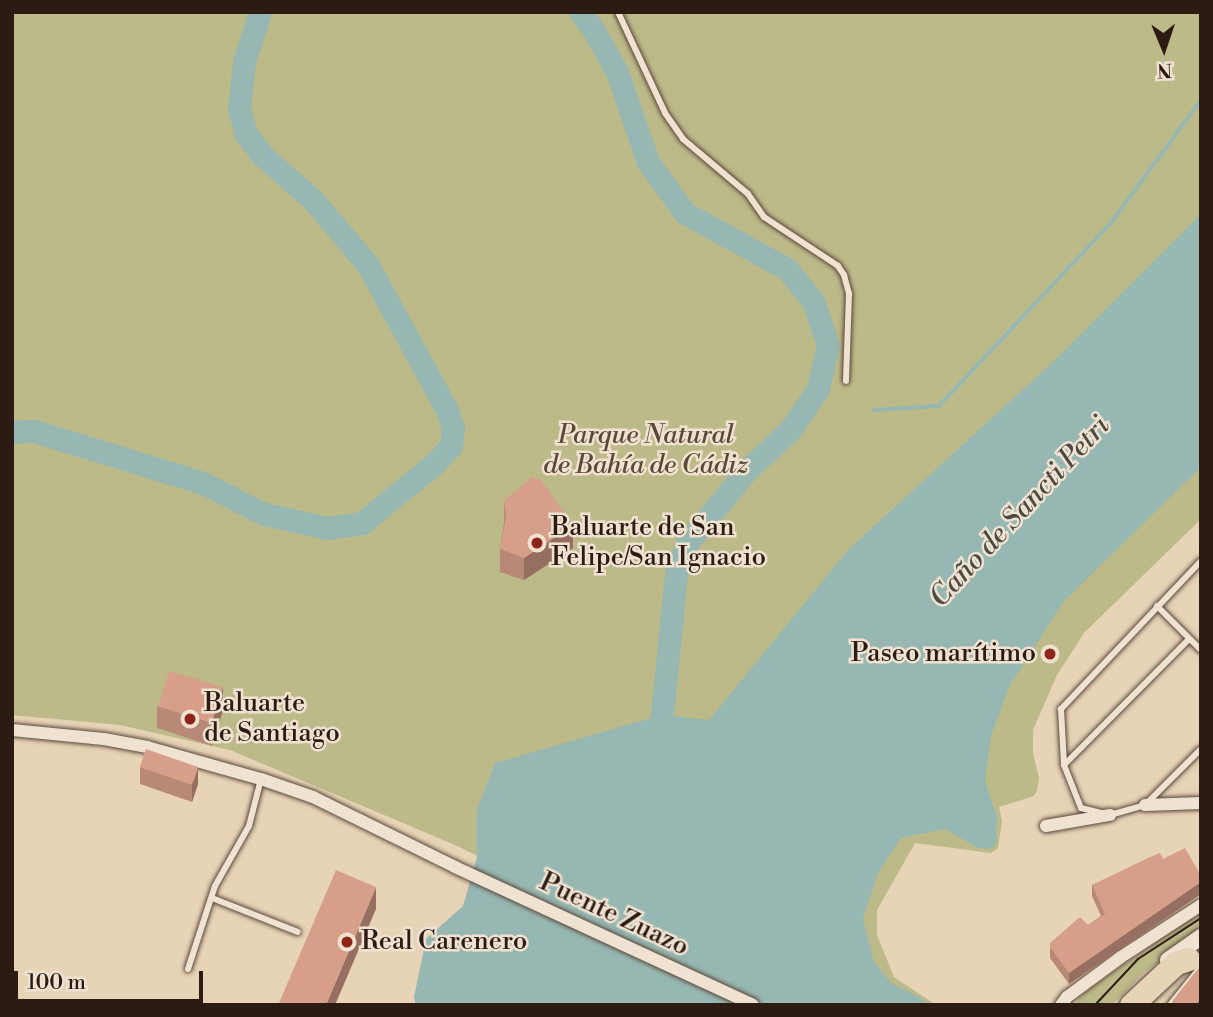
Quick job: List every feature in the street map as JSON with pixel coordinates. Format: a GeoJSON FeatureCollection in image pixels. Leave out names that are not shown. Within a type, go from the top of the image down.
{"type":"FeatureCollection","features":[{"type":"Feature","properties":{"kind":"highway"},"geometry":{"type":"LineString","coordinates":[[1131,1005],[1176,963],[1196,959]]}},
{"type":"Feature","properties":{"kind":"highway"},"geometry":{"type":"LineString","coordinates":[[1150,1005],[1196,959]]}},
{"type":"Feature","properties":{"kind":"highway"},"geometry":{"type":"LineString","coordinates":[[1119,1005],[1158,966]]}},
{"type":"Feature","properties":{"kind":"street","name":"Puente Zuazo"},"geometry":{"type":"LineString","coordinates":[[12,730],[136,745],[261,779],[319,800],[753,1005]]}},
{"type":"Feature","properties":{"kind":"street"},"geometry":{"type":"LineString","coordinates":[[1145,805],[1201,803]]}},
{"type":"Feature","properties":{"kind":"street"},"geometry":{"type":"LineString","coordinates":[[1046,826],[1110,815]]}},
{"type":"Feature","properties":{"kind":"street"},"geometry":{"type":"LineString","coordinates":[[1061,1005],[1121,957],[1201,905]]}},
{"type":"Feature","properties":{"kind":"street"},"geometry":{"type":"LineString","coordinates":[[1158,966],[1201,937]]}},
{"type":"Feature","properties":{"kind":"street"},"geometry":{"type":"LineString","coordinates":[[1171,1005],[1196,959]]}},
{"type":"Feature","properties":{"kind":"lane"},"geometry":{"type":"LineString","coordinates":[[618,12],[665,113],[683,139],[748,194],[764,216],[838,266],[844,275],[849,294],[846,381]]}},
{"type":"Feature","properties":{"kind":"lane"},"geometry":{"type":"LineString","coordinates":[[1201,561],[1061,709],[1065,765],[1081,808],[1110,815],[1145,805],[1201,749]]}},
{"type":"Feature","properties":{"kind":"lane"},"geometry":{"type":"LineString","coordinates":[[1157,606],[1201,650]]}},
{"type":"Feature","properties":{"kind":"lane"},"geometry":{"type":"LineString","coordinates":[[1065,765],[1189,639]]}},
{"type":"Feature","properties":{"kind":"lane"},"geometry":{"type":"LineString","coordinates":[[188,969],[215,886],[249,826],[261,779]]}},
{"type":"Feature","properties":{"kind":"lane"},"geometry":{"type":"LineString","coordinates":[[212,898],[298,932]]}},
{"type":"Feature","properties":{"kind":"green space","name":"Parque Natural de Bahía de Cádiz"},"geometry":{"type":"Polygon","coordinates":[[[12,12],[1201,12],[1201,519],[1084,633],[1057,675],[1033,730],[1033,753],[1039,778],[1037,791],[1034,796],[999,807],[1002,821],[998,848],[991,853],[915,843],[877,910],[877,935],[894,977],[936,1005],[788,1005],[455,845],[230,750],[120,725],[12,715],[12,12]]]}},
{"type":"Feature","properties":{"kind":"green space"},"geometry":{"type":"Polygon","coordinates":[[[1201,911],[1201,931],[1143,973],[1112,1005],[1075,1005],[1082,994],[1201,911]]]}},
{"type":"Feature","properties":{"kind":"water","name":"Caño de Sancti Petri"},"geometry":{"type":"Polygon","coordinates":[[[1201,214],[1201,467],[1063,602],[1009,687],[991,736],[985,781],[997,817],[996,845],[989,849],[978,848],[945,829],[901,838],[878,873],[863,918],[874,962],[891,983],[921,998],[925,1005],[416,1005],[414,997],[426,939],[463,906],[477,857],[477,810],[495,763],[662,715],[709,720],[848,550],[1056,359],[1201,214]]]}},
{"type":"Feature","properties":{"kind":"building"},"geometry":{"type":"Polygon","coordinates":[[[532,477],[541,480],[573,525],[524,558],[500,549],[506,517],[504,501],[532,477]]]}},
{"type":"Feature","properties":{"kind":"building"},"geometry":{"type":"Polygon","coordinates":[[[169,671],[223,687],[212,723],[158,706],[169,671]]]}},
{"type":"Feature","properties":{"kind":"building"},"geometry":{"type":"Polygon","coordinates":[[[146,749],[198,767],[192,785],[140,767],[146,749]]]}},
{"type":"Feature","properties":{"kind":"building"},"geometry":{"type":"Polygon","coordinates":[[[1185,848],[1201,876],[1201,882],[1069,973],[1050,947],[1050,943],[1080,917],[1088,925],[1105,914],[1092,885],[1160,853],[1163,859],[1185,848]]]}},
{"type":"Feature","properties":{"kind":"building"},"geometry":{"type":"Polygon","coordinates":[[[336,870],[376,887],[326,1005],[282,1005],[279,1003],[336,870]]]}},
{"type":"Feature","properties":{"kind":"building"},"geometry":{"type":"Polygon","coordinates":[[[1201,965],[1201,997],[1196,1005],[1171,1005],[1173,1000],[1201,965]]]}},
{"type":"Feature","properties":{"kind":"waterway"},"geometry":{"type":"LineString","coordinates":[[12,432],[34,431],[203,483],[264,514],[327,528],[362,523],[434,464],[451,446],[453,428],[447,410],[368,265],[313,200],[262,155],[246,134],[239,109],[244,62],[260,12]]}},
{"type":"Feature","properties":{"kind":"waterway"},"geometry":{"type":"LineString","coordinates":[[580,12],[593,29],[617,72],[648,162],[685,213],[787,269],[813,301],[828,345],[818,389],[790,430],[747,470],[687,543],[676,574],[662,715]]}},
{"type":"Feature","properties":{"kind":"waterway"},"geometry":{"type":"LineString","coordinates":[[874,410],[939,406],[1111,223],[1201,100]]}},
{"type":"Feature","properties":{"kind":"tram line"},"geometry":{"type":"LineString","coordinates":[[1095,1005],[1138,959],[1201,918]]}},
{"type":"Feature","properties":{"kind":"place","name":"Baluarte de San Felipe/San Ignacio"},"geometry":{"type":"Point","coordinates":[537,543]}},
{"type":"Feature","properties":{"kind":"place","name":"Paseo marítimo"},"geometry":{"type":"Point","coordinates":[1050,654]}},
{"type":"Feature","properties":{"kind":"place","name":"Baluarte de Santiago"},"geometry":{"type":"Point","coordinates":[190,719]}},
{"type":"Feature","properties":{"kind":"place","name":"Real Carenero"},"geometry":{"type":"Point","coordinates":[347,942]}}]}
